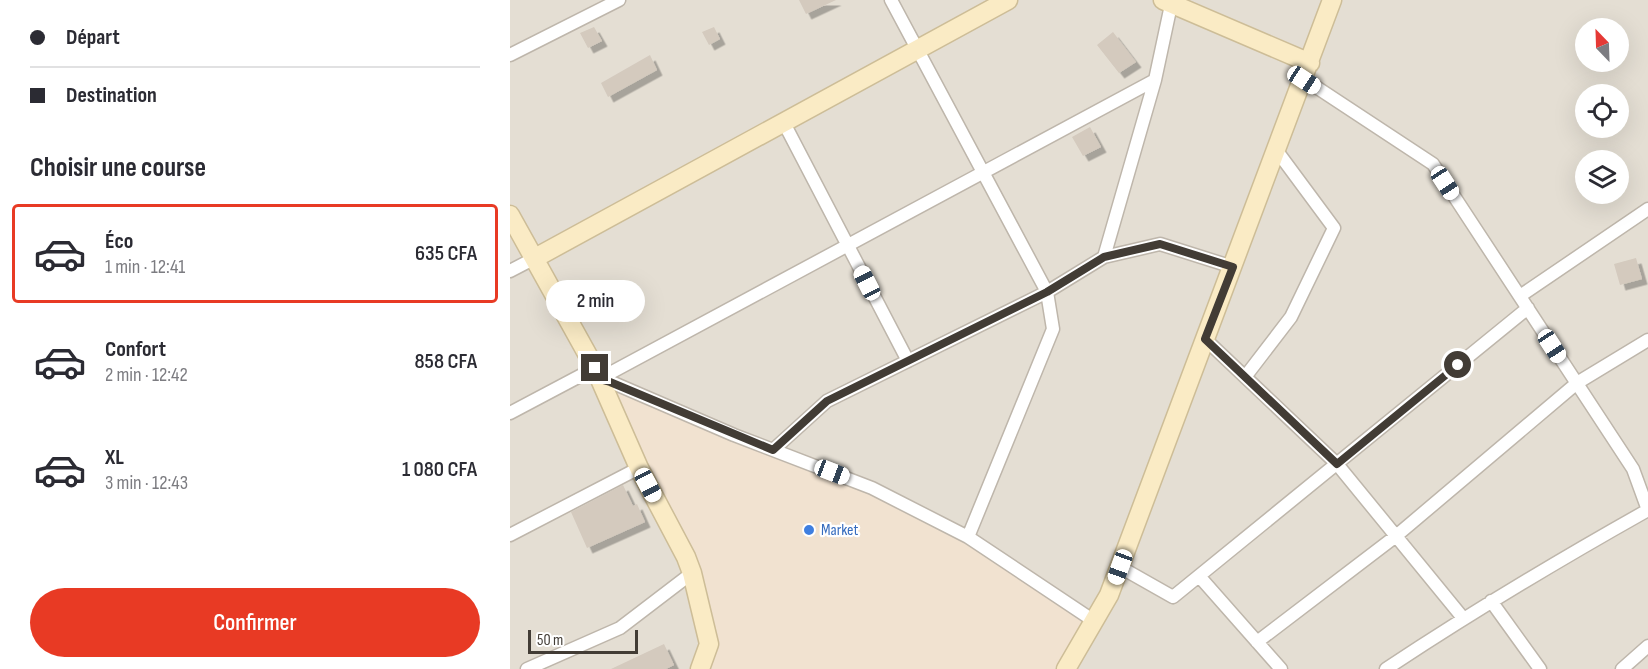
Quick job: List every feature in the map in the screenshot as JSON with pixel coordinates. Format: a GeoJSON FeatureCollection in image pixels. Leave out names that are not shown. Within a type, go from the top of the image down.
{"type":"FeatureCollection","features":[{"type":"Feature","properties":{"kind":"street"},"geometry":{"type":"LineString","coordinates":[[510,55],[599,5],[619,0]]}},
{"type":"Feature","properties":{"kind":"street"},"geometry":{"type":"LineString","coordinates":[[891,0],[1047,292],[1053,329],[968,537]]}},
{"type":"Feature","properties":{"kind":"street"},"geometry":{"type":"LineString","coordinates":[[510,271],[1008,0]]}},
{"type":"Feature","properties":{"kind":"street"},"geometry":{"type":"LineString","coordinates":[[1066,669],[1109,595],[1332,0]]}},
{"type":"Feature","properties":{"kind":"street"},"geometry":{"type":"LineString","coordinates":[[1104,257],[1155,80],[1167,2],[1307,71],[1433,164],[1633,469],[1648,510],[1463,618],[1401,665],[1386,669]]}},
{"type":"Feature","properties":{"kind":"street"},"geometry":{"type":"LineString","coordinates":[[510,413],[597,374],[984,174],[1155,80]]}},
{"type":"Feature","properties":{"kind":"street"},"geometry":{"type":"LineString","coordinates":[[784,123],[908,361]]}},
{"type":"Feature","properties":{"kind":"street"},"geometry":{"type":"LineString","coordinates":[[1245,377],[1290,317],[1334,228],[1276,152]]}},
{"type":"Feature","properties":{"kind":"street"},"geometry":{"type":"LineString","coordinates":[[1520,296],[1648,210]]}},
{"type":"Feature","properties":{"kind":"street"},"geometry":{"type":"LineString","coordinates":[[510,215],[597,374],[639,468],[686,557],[709,644],[700,669]]}},
{"type":"Feature","properties":{"kind":"street"},"geometry":{"type":"LineString","coordinates":[[773,450],[827,401],[1047,292],[1104,257],[1160,244],[1233,267]]}},
{"type":"Feature","properties":{"kind":"street"},"geometry":{"type":"LineString","coordinates":[[1120,567],[1173,597],[1528,308]]}},
{"type":"Feature","properties":{"kind":"street"},"geometry":{"type":"LineString","coordinates":[[1205,339],[1337,464],[1463,618]]}},
{"type":"Feature","properties":{"kind":"street"},"geometry":{"type":"LineString","coordinates":[[1257,642],[1396,536],[1577,383],[1648,340]]}},
{"type":"Feature","properties":{"kind":"street"},"geometry":{"type":"LineString","coordinates":[[597,374],[610,382],[773,450],[872,488],[968,537],[1094,621]]}},
{"type":"Feature","properties":{"kind":"street"},"geometry":{"type":"LineString","coordinates":[[510,535],[639,468]]}},
{"type":"Feature","properties":{"kind":"street"},"geometry":{"type":"LineString","coordinates":[[1641,489],[1648,476]]}},
{"type":"Feature","properties":{"kind":"street"},"geometry":{"type":"LineString","coordinates":[[527,669],[620,628],[692,573]]}},
{"type":"Feature","properties":{"kind":"street"},"geometry":{"type":"LineString","coordinates":[[1199,576],[1281,669]]}},
{"type":"Feature","properties":{"kind":"street"},"geometry":{"type":"LineString","coordinates":[[1491,601],[1540,669]]}},
{"type":"Feature","properties":{"kind":"street"},"geometry":{"type":"LineString","coordinates":[[1622,669],[1648,646]]}},
{"type":"Feature","properties":{"kind":"shaded area"},"geometry":{"type":"Polygon","coordinates":[[[510,0],[1648,0],[1648,669],[510,669],[510,0]]]}},
{"type":"Feature","properties":{"kind":"shaded area","name":"Market"},"geometry":{"type":"Polygon","coordinates":[[[608,385],[878,491],[1094,621],[1066,669],[699,669],[709,644],[693,568],[608,385]]]}},
{"type":"Feature","properties":{"kind":"building"},"geometry":{"type":"Polygon","coordinates":[[[799,0],[836,0],[806,14],[799,0]]]}},
{"type":"Feature","properties":{"kind":"building"},"geometry":{"type":"Polygon","coordinates":[[[594,27],[602,41],[588,48],[580,33],[594,27]]]}},
{"type":"Feature","properties":{"kind":"building"},"geometry":{"type":"Polygon","coordinates":[[[714,27],[720,39],[709,45],[702,32],[714,27]]]}},
{"type":"Feature","properties":{"kind":"building"},"geometry":{"type":"Polygon","coordinates":[[[1113,32],[1136,62],[1119,73],[1097,45],[1113,32]]]}},
{"type":"Feature","properties":{"kind":"building"},"geometry":{"type":"Polygon","coordinates":[[[650,55],[657,70],[608,97],[601,83],[650,55]]]}},
{"type":"Feature","properties":{"kind":"building"},"geometry":{"type":"Polygon","coordinates":[[[1090,127],[1101,147],[1083,156],[1072,137],[1090,127]]]}},
{"type":"Feature","properties":{"kind":"building"},"geometry":{"type":"Polygon","coordinates":[[[1636,258],[1642,279],[1620,285],[1614,264],[1636,258]]]}},
{"type":"Feature","properties":{"kind":"building"},"geometry":{"type":"Polygon","coordinates":[[[623,485],[633,506],[637,504],[645,522],[587,548],[571,512],[623,485]]]}},
{"type":"Feature","properties":{"kind":"building"},"geometry":{"type":"Polygon","coordinates":[[[664,644],[674,665],[666,669],[611,669],[664,644]]]}},
{"type":"Feature","properties":{"kind":"place","name":"Market"},"geometry":{"type":"Point","coordinates":[809,530]}},
{"type":"Feature","properties":{"kind":"route"},"geometry":{"type":"LineString","coordinates":[[595,368],[599,379],[773,450],[827,401],[1047,292],[1104,257],[1160,244],[1233,267],[1205,339],[1337,464],[1458,365]]}}]}
